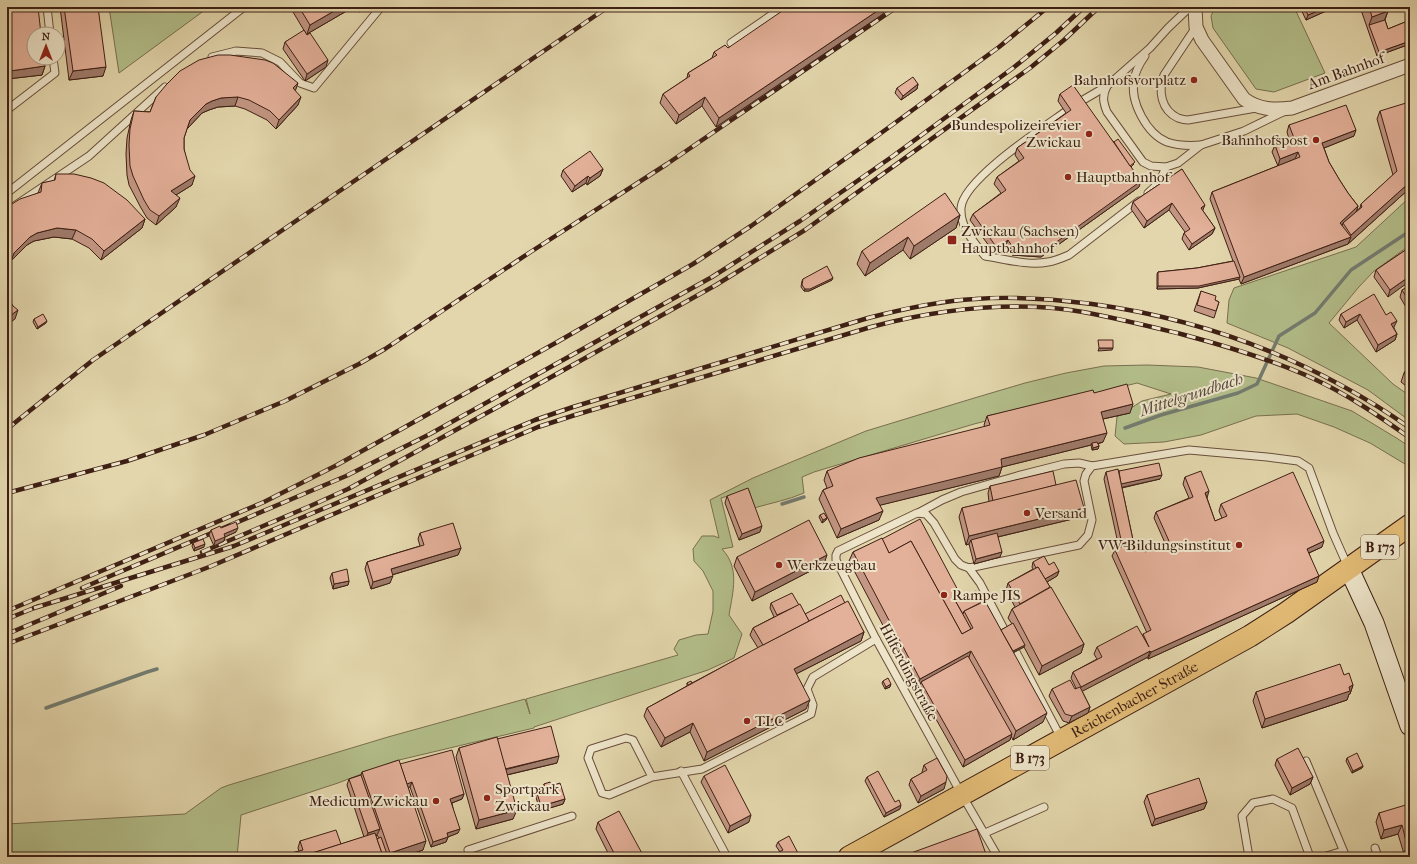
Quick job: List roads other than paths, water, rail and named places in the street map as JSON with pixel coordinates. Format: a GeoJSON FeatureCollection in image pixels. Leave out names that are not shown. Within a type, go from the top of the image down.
{"type":"FeatureCollection","features":[{"type":"Feature","properties":{"kind":"main road","name":"Reichenbacher Straße"},"geometry":{"type":"LineString","coordinates":[[849,857],[1250,636],[1286,613],[1410,525]]}},
{"type":"Feature","properties":{"kind":"main road"},"geometry":{"type":"LineString","coordinates":[[1349,569],[1374,623],[1410,726]]}},
{"type":"Feature","properties":{"kind":"street","name":"Am Bahnhof"},"geometry":{"type":"LineString","coordinates":[[1195,7],[1196,27],[1202,40],[1244,99],[1252,105],[1260,108],[1277,110],[1292,108],[1410,65]]}},
{"type":"Feature","properties":{"kind":"lane"},"geometry":{"type":"LineString","coordinates":[[47,7],[49,26]]}},
{"type":"Feature","properties":{"kind":"lane"},"geometry":{"type":"LineString","coordinates":[[7,193],[244,7]]}},
{"type":"Feature","properties":{"kind":"lane"},"geometry":{"type":"LineString","coordinates":[[208,58],[236,51],[262,53],[280,62],[300,83],[314,88],[381,7]]}},
{"type":"Feature","properties":{"kind":"lane"},"geometry":{"type":"LineString","coordinates":[[731,43],[783,7]]}},
{"type":"Feature","properties":{"kind":"lane"},"geometry":{"type":"LineString","coordinates":[[1078,103],[1107,86],[1150,48],[1190,7]]}},
{"type":"Feature","properties":{"kind":"lane"},"geometry":{"type":"LineString","coordinates":[[1196,27],[1164,75],[1161,84],[1161,96],[1168,109],[1178,118],[1188,120],[1260,108]]}},
{"type":"Feature","properties":{"kind":"lane"},"geometry":{"type":"LineString","coordinates":[[1150,48],[1138,68],[1134,81],[1134,97],[1140,115],[1160,138],[1181,146],[1201,146]]}},
{"type":"Feature","properties":{"kind":"lane"},"geometry":{"type":"LineString","coordinates":[[7,110],[55,73],[54,66]]}},
{"type":"Feature","properties":{"kind":"lane"},"geometry":{"type":"LineString","coordinates":[[7,211],[90,156],[174,80]]}},
{"type":"Feature","properties":{"kind":"lane"},"geometry":{"type":"LineString","coordinates":[[1065,112],[985,173],[964,196],[961,208],[962,223],[968,235],[986,256],[1026,262],[1047,263],[1069,255],[1154,189],[1161,179],[1166,167],[1151,166],[1143,162],[1126,139],[1107,112],[1103,103],[1103,94],[1107,86]]}},
{"type":"Feature","properties":{"kind":"lane","name":"Am Bahnhof"},"geometry":{"type":"LineString","coordinates":[[1166,167],[1178,163],[1201,146],[1244,131],[1292,108]]}},
{"type":"Feature","properties":{"kind":"lane"},"geometry":{"type":"LineString","coordinates":[[918,513],[961,492],[1064,464],[1079,463],[1092,466],[1189,450],[1298,461],[1309,468],[1333,533],[1349,569]]}},
{"type":"Feature","properties":{"kind":"lane"},"geometry":{"type":"LineString","coordinates":[[918,513],[926,514],[934,522],[955,558],[961,565],[969,568],[1079,545],[1088,535],[1092,520],[1084,482],[1086,474],[1092,466]]}},
{"type":"Feature","properties":{"kind":"lane","name":"Hilferdingstraße"},"geometry":{"type":"LineString","coordinates":[[918,513],[838,551],[836,560],[876,639],[998,857]]}},
{"type":"Feature","properties":{"kind":"lane"},"geometry":{"type":"LineString","coordinates":[[969,568],[980,583],[1028,678],[1062,740]]}},
{"type":"Feature","properties":{"kind":"lane"},"geometry":{"type":"LineString","coordinates":[[652,777],[633,740],[626,738],[591,749],[588,758],[602,793],[609,795],[652,777],[681,771],[702,769],[811,714],[814,706],[807,689],[814,677],[876,639]]}},
{"type":"Feature","properties":{"kind":"lane"},"geometry":{"type":"LineString","coordinates":[[1306,761],[1345,854],[1323,857]]}},
{"type":"Feature","properties":{"kind":"lane"},"geometry":{"type":"LineString","coordinates":[[681,771],[727,857]]}},
{"type":"Feature","properties":{"kind":"lane"},"geometry":{"type":"LineString","coordinates":[[1249,857],[1242,816],[1253,803],[1273,799],[1292,808],[1310,857]]}},
{"type":"Feature","properties":{"kind":"lane"},"geometry":{"type":"LineString","coordinates":[[985,833],[1044,807]]}},
{"type":"Feature","properties":{"kind":"lane"},"geometry":{"type":"LineString","coordinates":[[472,857],[468,850],[572,816]]}},
{"type":"Feature","properties":{"kind":"lane"},"geometry":{"type":"LineString","coordinates":[[1375,848],[1378,857]]}},
{"type":"Feature","properties":{"kind":"waterway","name":"Mittelgrundbach"},"geometry":{"type":"LineString","coordinates":[[1125,428],[1161,415],[1238,393],[1257,384],[1279,336],[1315,313],[1351,270],[1410,231]]}},
{"type":"Feature","properties":{"kind":"waterway","name":"Mittelgrundbach"},"geometry":{"type":"LineString","coordinates":[[782,504],[804,497]]}},
{"type":"Feature","properties":{"kind":"waterway","name":"Mittelgrundbach"},"geometry":{"type":"LineString","coordinates":[[46,708],[157,669]]}},
{"type":"Feature","properties":{"kind":"railway"},"geometry":{"type":"LineString","coordinates":[[7,429],[93,360],[608,7]]}},
{"type":"Feature","properties":{"kind":"railway"},"geometry":{"type":"LineString","coordinates":[[7,493],[127,461],[204,435],[285,401],[359,364],[385,349],[529,253],[667,164],[897,7]]}},
{"type":"Feature","properties":{"kind":"railway"},"geometry":{"type":"LineString","coordinates":[[7,611],[264,502],[337,465],[693,264],[751,226],[877,136],[999,47],[1048,7]]}},
{"type":"Feature","properties":{"kind":"railway"},"geometry":{"type":"LineString","coordinates":[[82,588],[346,476],[430,434],[712,277],[800,221],[893,156],[1013,68],[1056,33],[1084,7]]}},
{"type":"Feature","properties":{"kind":"railway"},"geometry":{"type":"LineString","coordinates":[[202,552],[348,489],[716,285],[805,230],[1030,68],[1064,40],[1099,7]]}},
{"type":"Feature","properties":{"kind":"railway"},"geometry":{"type":"LineString","coordinates":[[34,608],[234,546],[535,420],[573,407],[868,318],[948,302],[1004,298],[1048,299],[1135,311],[1178,321],[1259,347],[1298,364],[1374,404],[1410,428]]}},
{"type":"Feature","properties":{"kind":"railway"},"geometry":{"type":"LineString","coordinates":[[7,644],[209,567],[538,427],[871,327],[923,315],[950,311],[1003,307],[1056,308],[1108,317],[1231,348],[1296,371],[1325,384],[1350,398],[1410,438]]}},
{"type":"Feature","properties":{"kind":"railway"},"geometry":{"type":"LineString","coordinates":[[7,634],[121,586]]}},
{"type":"Feature","properties":{"kind":"railway"},"geometry":{"type":"LineString","coordinates":[[7,619],[39,606]]}},
{"type":"Feature","properties":{"kind":"place","name":"Bahnhofsvorplatz"},"geometry":{"type":"Point","coordinates":[1194,80]}},
{"type":"Feature","properties":{"kind":"place","name":"Bundespolizeirevier Zwickau"},"geometry":{"type":"Point","coordinates":[1089,134]}},
{"type":"Feature","properties":{"kind":"place","name":"Bahnhofspost"},"geometry":{"type":"Point","coordinates":[1316,140]}},
{"type":"Feature","properties":{"kind":"place","name":"Hauptbahnhof"},"geometry":{"type":"Point","coordinates":[1068,177]}},
{"type":"Feature","properties":{"kind":"place","name":"Zwickau (Sachsen) Hauptbahnhof"},"geometry":{"type":"Point","coordinates":[952,240]}},
{"type":"Feature","properties":{"kind":"place","name":"Versand"},"geometry":{"type":"Point","coordinates":[1027,513]}},
{"type":"Feature","properties":{"kind":"place","name":"VW-Bildungsinstitut"},"geometry":{"type":"Point","coordinates":[1239,545]}},
{"type":"Feature","properties":{"kind":"place","name":"Werkzeugbau"},"geometry":{"type":"Point","coordinates":[779,565]}},
{"type":"Feature","properties":{"kind":"place","name":"Rampe JIS"},"geometry":{"type":"Point","coordinates":[944,595]}},
{"type":"Feature","properties":{"kind":"place","name":"TLC"},"geometry":{"type":"Point","coordinates":[747,721]}},
{"type":"Feature","properties":{"kind":"place","name":"Sportpark Zwickau"},"geometry":{"type":"Point","coordinates":[487,798]}},
{"type":"Feature","properties":{"kind":"place","name":"Medicum Zwickau"},"geometry":{"type":"Point","coordinates":[436,801]}}]}
